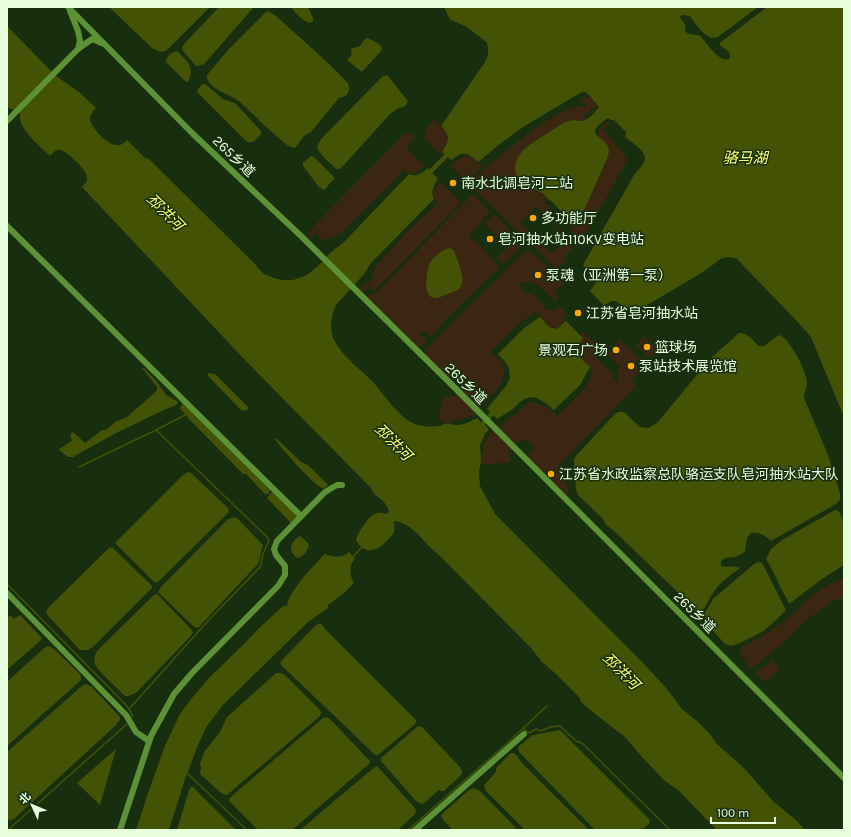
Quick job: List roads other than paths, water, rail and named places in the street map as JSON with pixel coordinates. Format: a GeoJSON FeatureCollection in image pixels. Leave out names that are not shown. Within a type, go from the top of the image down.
{"type":"FeatureCollection","features":[{"type":"Feature","properties":{"kind":"street","name":"265乡道"},"geometry":{"type":"LineString","coordinates":[[69,8],[193,134],[452,385],[844,778]]}},
{"type":"Feature","properties":{"kind":"street"},"geometry":{"type":"LineString","coordinates":[[69,8],[78,31],[80,41],[78,49]]}},
{"type":"Feature","properties":{"kind":"street"},"geometry":{"type":"LineString","coordinates":[[7,121],[78,49],[92,40],[105,44]]}},
{"type":"Feature","properties":{"kind":"street"},"geometry":{"type":"LineString","coordinates":[[7,226],[301,516]]}},
{"type":"Feature","properties":{"kind":"street"},"geometry":{"type":"LineString","coordinates":[[120,830],[149,741],[174,694],[192,673],[278,586],[285,575],[285,566],[276,555],[274,549],[277,542],[325,492],[337,485],[342,485]]}},
{"type":"Feature","properties":{"kind":"street"},"geometry":{"type":"LineString","coordinates":[[7,593],[126,715],[136,732],[149,741]]}},
{"type":"Feature","properties":{"kind":"street"},"geometry":{"type":"LineString","coordinates":[[415,830],[524,734]]}},
{"type":"Feature","properties":{"kind":"water"},"geometry":{"type":"Polygon","coordinates":[[[109,7],[210,7],[167,50],[158,51],[152,48],[109,7]]]}},
{"type":"Feature","properties":{"kind":"water"},"geometry":{"type":"Polygon","coordinates":[[[219,7],[254,7],[204,64],[196,66],[182,48],[219,7]]]}},
{"type":"Feature","properties":{"kind":"water"},"geometry":{"type":"Polygon","coordinates":[[[291,7],[308,7],[313,21],[310,23],[305,20],[291,7]]]}},
{"type":"Feature","properties":{"kind":"water","name":"骆马湖"},"geometry":{"type":"Polygon","coordinates":[[[444,7],[758,7],[718,37],[714,38],[702,31],[690,16],[680,16],[685,24],[687,33],[699,36],[717,55],[721,58],[729,59],[730,54],[720,45],[720,43],[767,7],[844,7],[844,417],[811,337],[737,259],[730,257],[722,258],[703,272],[632,314],[616,301],[611,301],[604,306],[590,291],[596,283],[596,279],[583,265],[634,175],[643,164],[645,158],[642,151],[625,137],[626,132],[614,120],[608,118],[600,124],[595,132],[607,145],[609,150],[608,155],[585,208],[576,221],[571,221],[542,193],[520,182],[515,171],[518,157],[529,145],[570,120],[584,121],[594,113],[599,107],[586,92],[582,92],[523,127],[478,162],[471,156],[465,154],[459,155],[451,160],[442,152],[446,145],[448,136],[441,126],[485,62],[488,55],[487,43],[465,26],[451,20],[444,7]]]}},
{"type":"Feature","properties":{"kind":"water"},"geometry":{"type":"Polygon","coordinates":[[[268,11],[275,15],[326,61],[348,83],[349,86],[347,95],[339,98],[311,132],[304,136],[295,148],[287,145],[238,101],[213,87],[207,79],[207,75],[228,50],[268,11]]]}},
{"type":"Feature","properties":{"kind":"water","name":"邳洪河"},"geometry":{"type":"Polygon","coordinates":[[[7,26],[56,76],[79,92],[96,108],[90,119],[100,135],[116,145],[121,145],[127,140],[146,159],[148,158],[264,274],[274,278],[293,280],[307,275],[345,241],[409,174],[417,175],[428,168],[438,179],[432,191],[434,199],[371,263],[364,274],[336,305],[331,322],[332,336],[337,346],[346,357],[372,381],[397,411],[409,421],[421,426],[433,427],[444,424],[457,425],[468,423],[477,418],[489,429],[480,445],[481,460],[479,472],[480,486],[495,514],[644,664],[667,689],[682,709],[697,721],[717,744],[743,767],[774,802],[797,821],[805,830],[717,830],[678,790],[665,781],[625,737],[581,702],[579,697],[542,662],[531,648],[411,528],[400,522],[394,521],[393,534],[381,546],[373,550],[369,550],[362,548],[359,545],[356,540],[357,537],[371,516],[378,513],[388,513],[389,510],[384,502],[245,360],[82,187],[87,178],[86,173],[80,166],[71,157],[60,150],[57,150],[50,156],[24,129],[21,124],[20,113],[7,107],[7,26]]]}},
{"type":"Feature","properties":{"kind":"water"},"geometry":{"type":"Polygon","coordinates":[[[367,38],[382,47],[381,51],[362,72],[347,60],[352,55],[351,49],[360,46],[367,38]]]}},
{"type":"Feature","properties":{"kind":"water"},"geometry":{"type":"Polygon","coordinates":[[[177,51],[187,61],[191,68],[188,82],[185,81],[166,62],[167,58],[173,52],[177,51]]]}},
{"type":"Feature","properties":{"kind":"water"},"geometry":{"type":"Polygon","coordinates":[[[387,75],[408,101],[407,103],[405,106],[390,114],[343,166],[340,169],[337,169],[322,156],[317,146],[322,138],[379,80],[383,76],[387,75]]]}},
{"type":"Feature","properties":{"kind":"water"},"geometry":{"type":"Polygon","coordinates":[[[202,84],[205,84],[223,99],[236,104],[261,131],[261,134],[257,139],[252,142],[247,142],[197,92],[202,84]]]}},
{"type":"Feature","properties":{"kind":"water"},"geometry":{"type":"Polygon","coordinates":[[[311,156],[314,157],[334,177],[334,179],[324,190],[319,187],[303,166],[303,163],[311,156]]]}},
{"type":"Feature","properties":{"kind":"water"},"geometry":{"type":"Polygon","coordinates":[[[449,248],[454,251],[459,265],[462,276],[461,285],[456,291],[434,298],[430,296],[426,289],[429,265],[435,256],[449,248]]]}},
{"type":"Feature","properties":{"kind":"water"},"geometry":{"type":"Polygon","coordinates":[[[540,317],[549,327],[556,329],[566,321],[583,338],[577,351],[579,357],[590,367],[580,385],[554,410],[540,399],[531,397],[520,402],[514,408],[497,419],[487,409],[506,386],[510,378],[509,368],[498,354],[524,328],[540,317]]]}},
{"type":"Feature","properties":{"kind":"water"},"geometry":{"type":"Polygon","coordinates":[[[739,333],[747,335],[759,346],[764,346],[779,335],[788,342],[792,348],[801,363],[806,377],[807,384],[804,398],[828,455],[840,493],[840,500],[836,504],[771,541],[762,534],[751,533],[747,538],[745,552],[736,557],[725,558],[721,561],[721,566],[740,568],[718,586],[700,613],[694,610],[688,602],[606,525],[603,519],[578,495],[576,490],[574,460],[575,457],[618,412],[625,413],[640,427],[648,428],[657,423],[711,358],[739,333]]]}},
{"type":"Feature","properties":{"kind":"water"},"geometry":{"type":"Polygon","coordinates":[[[142,368],[144,368],[158,383],[166,395],[178,403],[116,433],[73,457],[68,457],[60,451],[59,449],[72,441],[70,435],[73,432],[85,443],[102,430],[106,430],[115,422],[127,417],[157,390],[157,387],[142,368]]]}},
{"type":"Feature","properties":{"kind":"water"},"geometry":{"type":"Polygon","coordinates":[[[209,373],[215,374],[247,406],[248,410],[241,410],[207,375],[209,373]]]}},
{"type":"Feature","properties":{"kind":"water"},"geometry":{"type":"Polygon","coordinates":[[[183,404],[271,489],[268,494],[265,494],[246,474],[243,474],[189,419],[180,408],[183,404]]]}},
{"type":"Feature","properties":{"kind":"water"},"geometry":{"type":"Polygon","coordinates":[[[276,438],[301,462],[308,465],[328,485],[323,488],[306,475],[275,439],[276,438]]]}},
{"type":"Feature","properties":{"kind":"water"},"geometry":{"type":"Polygon","coordinates":[[[188,472],[191,473],[228,508],[229,512],[157,583],[153,581],[115,543],[182,476],[188,472]]]}},
{"type":"Feature","properties":{"kind":"water"},"geometry":{"type":"Polygon","coordinates":[[[272,492],[274,492],[298,517],[291,523],[267,498],[272,492]]]}},
{"type":"Feature","properties":{"kind":"water"},"geometry":{"type":"Polygon","coordinates":[[[837,510],[843,520],[845,544],[844,565],[822,579],[789,604],[766,559],[771,549],[782,540],[837,510]]]}},
{"type":"Feature","properties":{"kind":"water"},"geometry":{"type":"Polygon","coordinates":[[[235,517],[263,545],[259,560],[257,565],[199,627],[196,628],[158,592],[161,587],[228,519],[235,517]]]}},
{"type":"Feature","properties":{"kind":"water"},"geometry":{"type":"Polygon","coordinates":[[[300,536],[308,543],[309,546],[305,554],[298,558],[292,553],[291,547],[294,541],[300,536]]]}},
{"type":"Feature","properties":{"kind":"water"},"geometry":{"type":"Polygon","coordinates":[[[110,547],[113,548],[149,583],[152,588],[93,647],[88,650],[80,650],[50,618],[46,611],[110,547]]]}},
{"type":"Feature","properties":{"kind":"water"},"geometry":{"type":"Polygon","coordinates":[[[349,552],[355,558],[350,570],[354,583],[343,594],[328,605],[328,608],[308,622],[223,705],[207,726],[185,779],[169,830],[136,830],[165,746],[180,714],[192,698],[210,677],[259,628],[281,608],[287,606],[292,593],[297,586],[325,554],[338,557],[349,552]]]}},
{"type":"Feature","properties":{"kind":"water"},"geometry":{"type":"Polygon","coordinates":[[[759,562],[762,563],[786,610],[762,632],[738,644],[731,646],[725,644],[707,622],[705,613],[713,599],[754,564],[759,562]]]}},
{"type":"Feature","properties":{"kind":"water"},"geometry":{"type":"Polygon","coordinates":[[[155,594],[158,595],[192,630],[193,633],[136,693],[125,696],[96,667],[94,661],[96,652],[155,594]]]}},
{"type":"Feature","properties":{"kind":"water"},"geometry":{"type":"Polygon","coordinates":[[[10,615],[14,619],[20,615],[42,638],[7,670],[7,618],[10,615]]]}},
{"type":"Feature","properties":{"kind":"water"},"geometry":{"type":"Polygon","coordinates":[[[318,624],[321,624],[416,720],[414,725],[378,755],[374,754],[280,663],[318,624]]]}},
{"type":"Feature","properties":{"kind":"water"},"geometry":{"type":"Polygon","coordinates":[[[48,646],[55,650],[80,674],[81,680],[7,746],[7,682],[48,646]]]}},
{"type":"Feature","properties":{"kind":"water"},"geometry":{"type":"Polygon","coordinates":[[[276,673],[285,675],[320,710],[320,716],[227,795],[225,795],[200,774],[200,764],[204,752],[220,732],[227,717],[276,673]]]}},
{"type":"Feature","properties":{"kind":"water"},"geometry":{"type":"Polygon","coordinates":[[[86,684],[92,687],[120,717],[120,720],[10,821],[7,818],[7,752],[86,684]]]}},
{"type":"Feature","properties":{"kind":"water"},"geometry":{"type":"Polygon","coordinates":[[[327,717],[370,761],[369,764],[292,830],[258,830],[230,802],[229,799],[323,718],[327,717]]]}},
{"type":"Feature","properties":{"kind":"water"},"geometry":{"type":"Polygon","coordinates":[[[419,726],[422,727],[460,767],[462,771],[461,775],[444,791],[439,790],[421,804],[416,801],[381,761],[381,758],[419,726]]]}},
{"type":"Feature","properties":{"kind":"water"},"geometry":{"type":"Polygon","coordinates":[[[560,730],[650,820],[649,824],[641,830],[595,830],[519,752],[519,746],[533,735],[560,730]]]}},
{"type":"Feature","properties":{"kind":"water"},"geometry":{"type":"Polygon","coordinates":[[[116,749],[100,805],[77,783],[116,749]]]}},
{"type":"Feature","properties":{"kind":"water"},"geometry":{"type":"Polygon","coordinates":[[[511,753],[514,753],[522,763],[589,830],[525,830],[486,791],[484,786],[496,772],[496,768],[511,753]]]}},
{"type":"Feature","properties":{"kind":"water"},"geometry":{"type":"Polygon","coordinates":[[[376,766],[415,808],[416,812],[414,815],[398,830],[300,830],[376,766]]]}},
{"type":"Feature","properties":{"kind":"water"},"geometry":{"type":"Polygon","coordinates":[[[191,787],[193,787],[236,830],[177,830],[191,787]]]}},
{"type":"Feature","properties":{"kind":"water"},"geometry":{"type":"Polygon","coordinates":[[[473,788],[481,792],[518,830],[453,830],[441,816],[473,788]]]}},
{"type":"Feature","properties":{"kind":"waterway"},"geometry":{"type":"LineString","coordinates":[[427,175],[450,152]]}},
{"type":"Feature","properties":{"kind":"waterway"},"geometry":{"type":"LineString","coordinates":[[480,427],[495,410]]}},
{"type":"Feature","properties":{"kind":"waterway"},"geometry":{"type":"LineString","coordinates":[[79,467],[187,414]]}},
{"type":"Feature","properties":{"kind":"waterway"},"geometry":{"type":"LineString","coordinates":[[129,709],[206,623],[259,568],[269,540],[156,430]]}},
{"type":"Feature","properties":{"kind":"waterway"},"geometry":{"type":"LineString","coordinates":[[352,558],[363,546]]}},
{"type":"Feature","properties":{"kind":"waterway"},"geometry":{"type":"LineString","coordinates":[[7,584],[126,705],[131,712],[132,717]]}},
{"type":"Feature","properties":{"kind":"waterway"},"geometry":{"type":"LineString","coordinates":[[408,830],[504,746],[547,706]]}},
{"type":"Feature","properties":{"kind":"waterway"},"geometry":{"type":"LineString","coordinates":[[8,830],[127,724]]}},
{"type":"Feature","properties":{"kind":"waterway"},"geometry":{"type":"LineString","coordinates":[[523,728],[529,733],[536,729],[541,731],[550,727],[560,726],[576,741],[582,743],[670,830]]}},
{"type":"Feature","properties":{"kind":"waterway"},"geometry":{"type":"LineString","coordinates":[[187,773],[247,830]]}},
{"type":"Feature","properties":{"kind":"place","name":"南水北调皂河二站"},"geometry":{"type":"Point","coordinates":[453,183]}},
{"type":"Feature","properties":{"kind":"place","name":"多功能厅"},"geometry":{"type":"Point","coordinates":[533,218]}},
{"type":"Feature","properties":{"kind":"place","name":"皂河抽水站110KV变电站"},"geometry":{"type":"Point","coordinates":[490,239]}},
{"type":"Feature","properties":{"kind":"place","name":"泵魂（亚洲第一泵）"},"geometry":{"type":"Point","coordinates":[538,275]}},
{"type":"Feature","properties":{"kind":"place","name":"江苏省皂河抽水站"},"geometry":{"type":"Point","coordinates":[578,313]}},
{"type":"Feature","properties":{"kind":"place","name":"篮球场"},"geometry":{"type":"Point","coordinates":[647,347]}},
{"type":"Feature","properties":{"kind":"place","name":"景观石广场"},"geometry":{"type":"Point","coordinates":[616,350]}},
{"type":"Feature","properties":{"kind":"place","name":"泵站技术展览馆"},"geometry":{"type":"Point","coordinates":[631,366]}},
{"type":"Feature","properties":{"kind":"place","name":"江苏省水政监察总队骆运支队皂河抽水站大队"},"geometry":{"type":"Point","coordinates":[551,474]}}]}
